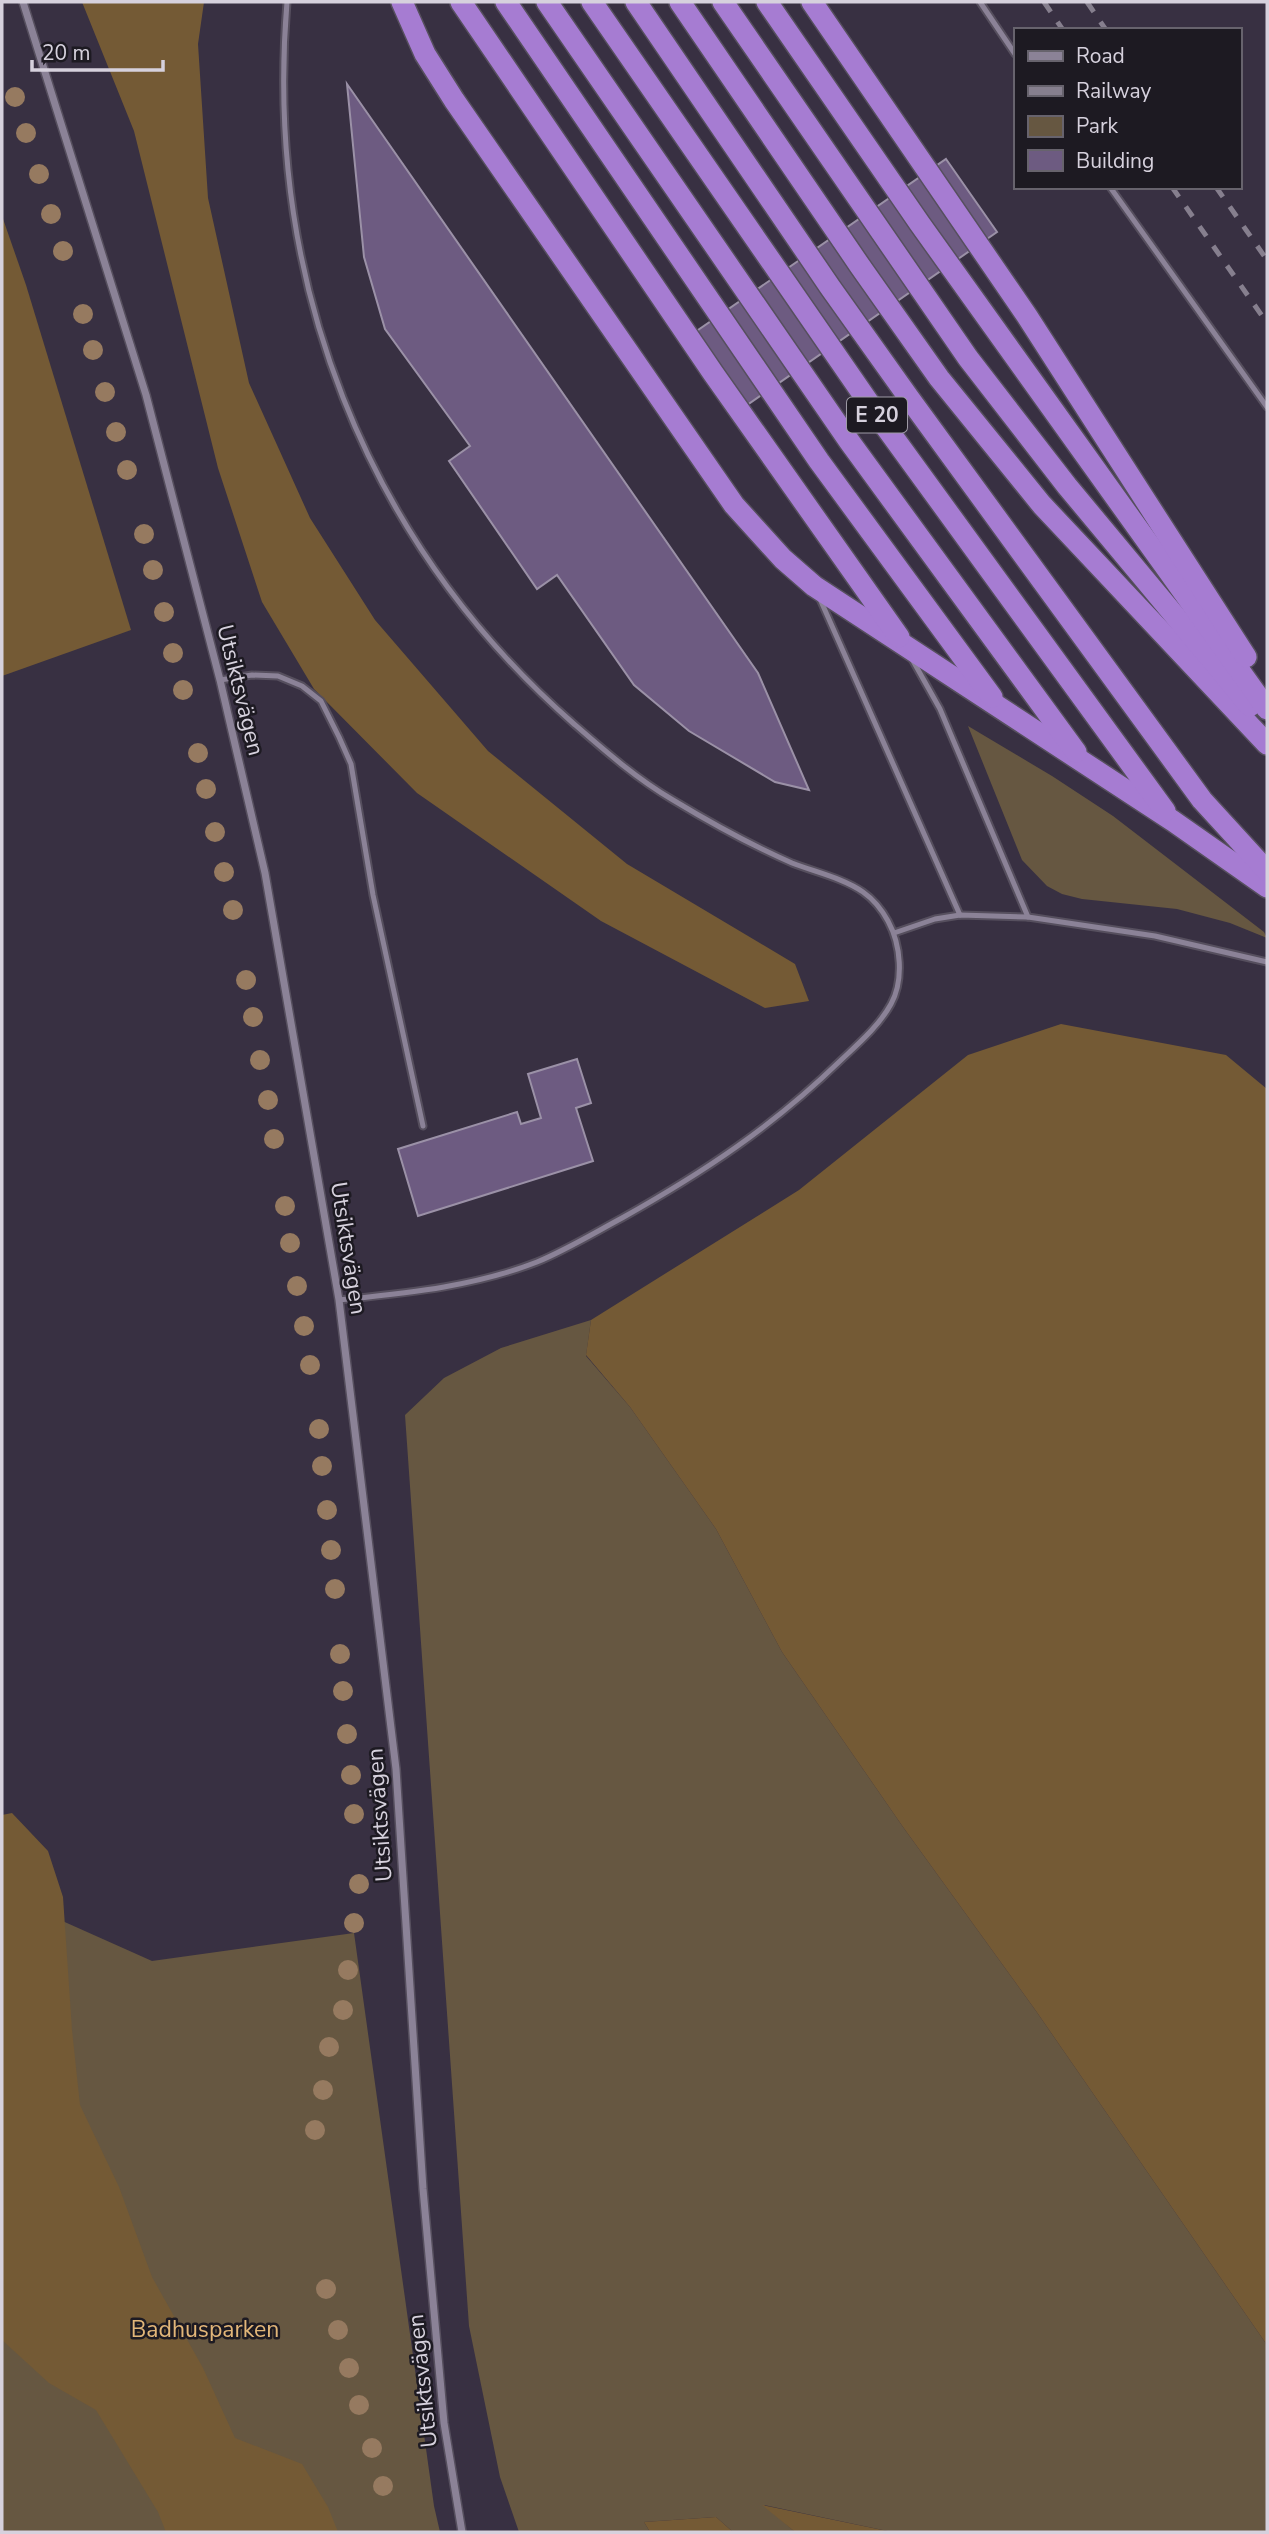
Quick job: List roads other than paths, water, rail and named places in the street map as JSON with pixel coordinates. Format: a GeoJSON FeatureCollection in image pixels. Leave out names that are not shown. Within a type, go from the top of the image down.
{"type":"FeatureCollection","features":[{"type":"Feature","properties":{"kind":"highway","name":"E 20"},"geometry":{"type":"LineString","coordinates":[[401,2],[425,54],[454,100],[734,505],[783,559],[814,586],[1173,821],[1267,887]]}},
{"type":"Feature","properties":{"kind":"highway","name":"E 20"},"geometry":{"type":"LineString","coordinates":[[461,2],[713,373],[905,647]]}},
{"type":"Feature","properties":{"kind":"highway","name":"E 20"},"geometry":{"type":"LineString","coordinates":[[506,2],[819,461],[1001,709]]}},
{"type":"Feature","properties":{"kind":"highway","name":"E 20"},"geometry":{"type":"LineString","coordinates":[[547,2],[849,441],[1084,763]]}},
{"type":"Feature","properties":{"kind":"highway","name":"E 20"},"geometry":{"type":"LineString","coordinates":[[592,2],[880,419],[1173,821]]}},
{"type":"Feature","properties":{"kind":"highway","name":"E 20"},"geometry":{"type":"LineString","coordinates":[[636,2],[830,288],[982,499],[1202,800],[1267,871]]}},
{"type":"Feature","properties":{"kind":"highway"},"geometry":{"type":"LineString","coordinates":[[680,2],[939,378],[1042,505],[1267,744]]}},
{"type":"Feature","properties":{"kind":"highway"},"geometry":{"type":"LineString","coordinates":[[723,2],[968,358],[1067,486],[1267,727]]}},
{"type":"Feature","properties":{"kind":"highway"},"geometry":{"type":"LineString","coordinates":[[767,2],[920,225],[1267,709]]}},
{"type":"Feature","properties":{"kind":"highway"},"geometry":{"type":"LineString","coordinates":[[812,2],[1027,316],[1267,690]]}},
{"type":"Feature","properties":{"kind":"street","name":"Utsiktsvägen"},"geometry":{"type":"LineString","coordinates":[[23,2],[146,395],[265,873],[339,1300],[396,1769],[423,2189],[444,2423],[462,2532]]}},
{"type":"Feature","properties":{"kind":"lane"},"geometry":{"type":"LineString","coordinates":[[287,2],[283,52],[287,170],[301,259],[311,300],[334,373],[361,441],[401,516],[440,578],[479,629],[522,677],[614,758],[668,797],[731,832],[790,862],[860,889],[875,902],[887,919],[894,933],[899,961],[898,985],[892,1003],[878,1023],[805,1095],[765,1128],[713,1164],[623,1217],[538,1262],[477,1281],[421,1292],[339,1300]]}},
{"type":"Feature","properties":{"kind":"lane"},"geometry":{"type":"LineString","coordinates":[[980,2],[1014,53]]}},
{"type":"Feature","properties":{"kind":"lane"},"geometry":{"type":"LineString","coordinates":[[1111,189],[1267,407]]}},
{"type":"Feature","properties":{"kind":"lane"},"geometry":{"type":"LineString","coordinates":[[814,586],[960,915]]}},
{"type":"Feature","properties":{"kind":"lane"},"geometry":{"type":"LineString","coordinates":[[905,647],[940,709],[1028,917]]}},
{"type":"Feature","properties":{"kind":"lane"},"geometry":{"type":"LineString","coordinates":[[219,680],[252,675],[278,676],[302,686],[321,701],[340,737],[351,764],[373,895],[423,1126]]}},
{"type":"Feature","properties":{"kind":"lane"},"geometry":{"type":"LineString","coordinates":[[894,933],[935,919],[960,915],[1028,917],[1155,936],[1267,962]]}},
{"type":"Feature","properties":{"kind":"railway"},"geometry":{"type":"LineString","coordinates":[[1044,2],[1062,28]]}},
{"type":"Feature","properties":{"kind":"railway"},"geometry":{"type":"LineString","coordinates":[[1087,2],[1105,28]]}},
{"type":"Feature","properties":{"kind":"railway"},"geometry":{"type":"LineString","coordinates":[[1173,189],[1267,323]]}},
{"type":"Feature","properties":{"kind":"railway"},"geometry":{"type":"LineString","coordinates":[[1217,189],[1267,260]]}},
{"type":"Feature","properties":{"kind":"park label","name":"Badhusparken"},"geometry":{"type":"Point","coordinates":[205,2329]}}]}
